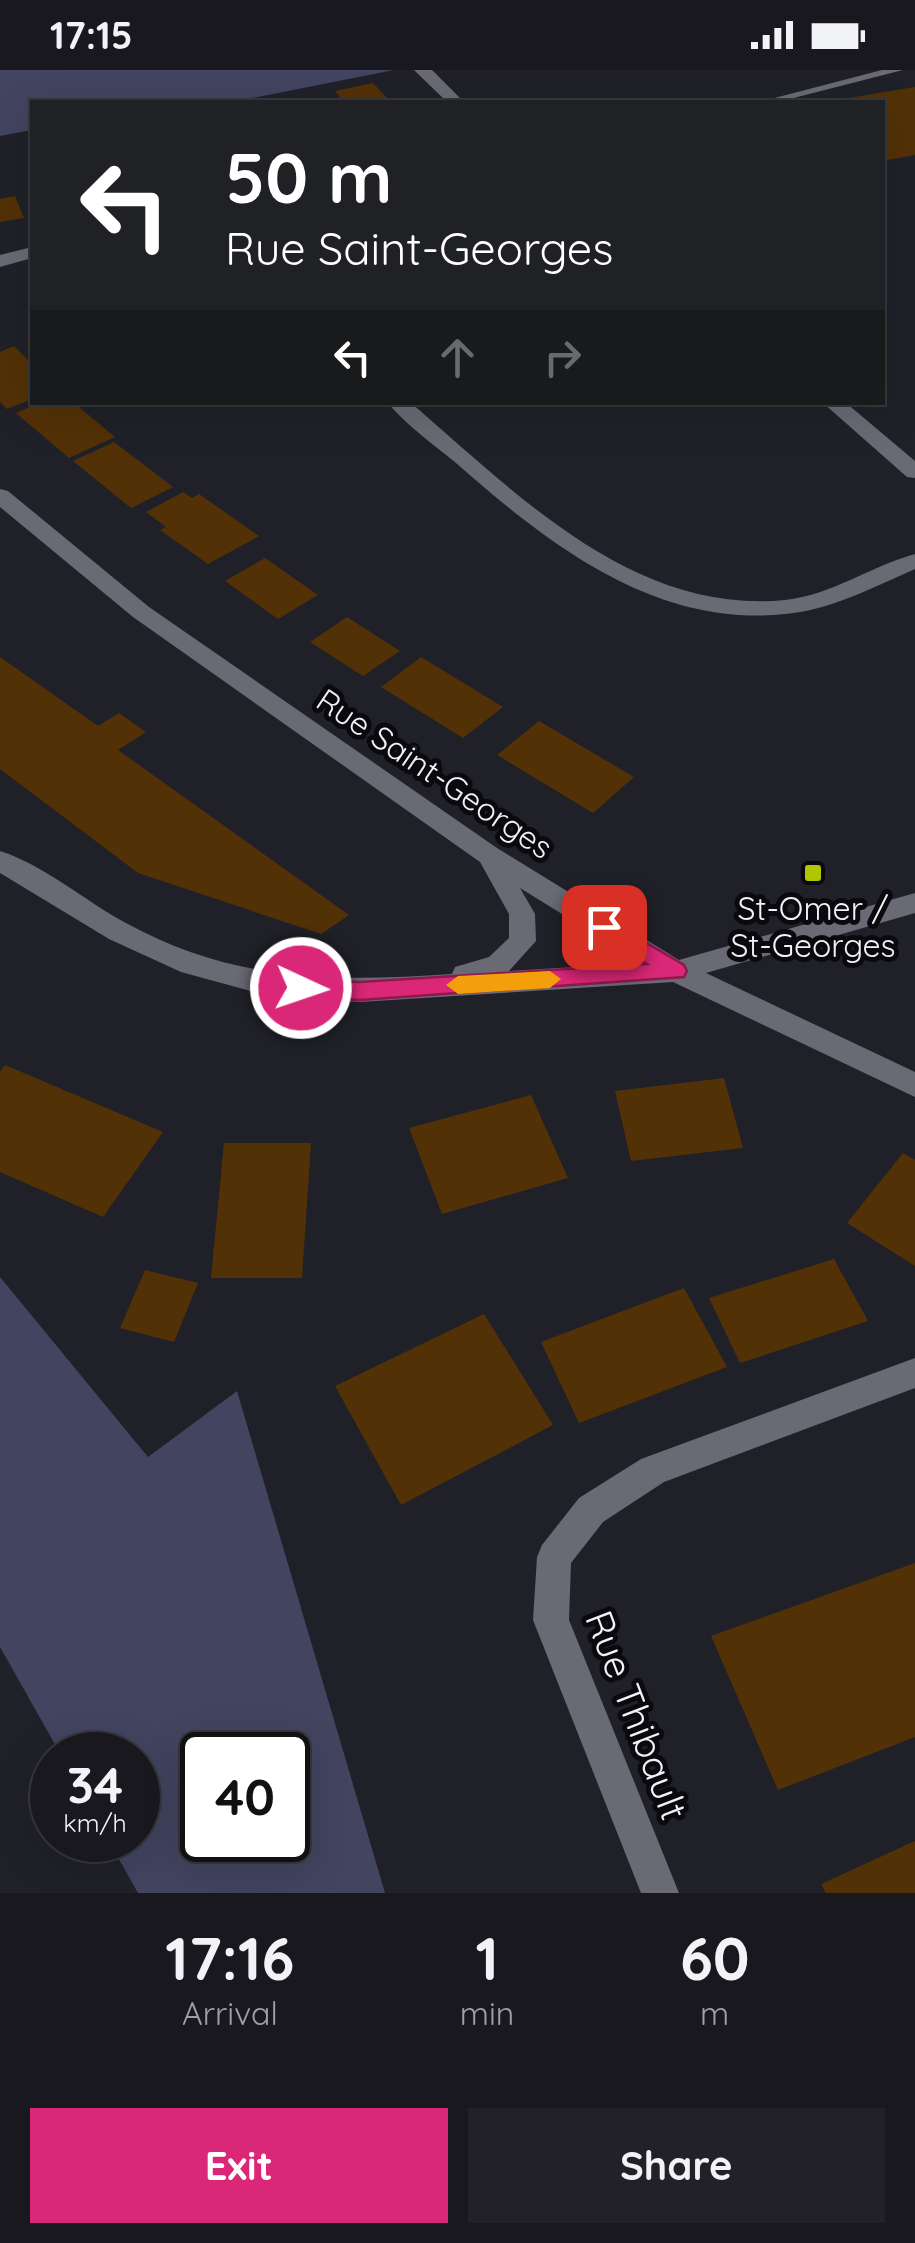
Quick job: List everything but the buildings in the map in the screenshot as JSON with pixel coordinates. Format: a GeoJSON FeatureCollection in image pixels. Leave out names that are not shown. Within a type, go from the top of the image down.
{"type":"FeatureCollection","features":[{"type":"Feature","properties":{"kind":"street"},"geometry":{"type":"LineString","coordinates":[[422,70],[454,100]]}},
{"type":"Feature","properties":{"kind":"street"},"geometry":{"type":"LineString","coordinates":[[0,261],[30,254]]}},
{"type":"Feature","properties":{"kind":"street"},"geometry":{"type":"LineString","coordinates":[[401,405],[575,549],[635,583],[683,598],[738,610],[786,607],[915,562]]}},
{"type":"Feature","properties":{"kind":"street"},"geometry":{"type":"LineString","coordinates":[[836,405],[915,472]]}},
{"type":"Feature","properties":{"kind":"street","name":"Rue Saint-Georges"},"geometry":{"type":"LineString","coordinates":[[0,496],[142,612],[488,856],[676,971],[915,1085]]}},
{"type":"Feature","properties":{"kind":"street"},"geometry":{"type":"LineString","coordinates":[[360,991],[476,973],[498,965],[522,941],[522,914],[488,856]]}},
{"type":"Feature","properties":{"kind":"street"},"geometry":{"type":"LineString","coordinates":[[0,861],[119,932],[190,965],[272,986],[360,991],[676,971],[915,902]]}},
{"type":"Feature","properties":{"kind":"street","name":"Rue Thibault"},"geometry":{"type":"LineString","coordinates":[[660,1893],[551,1620],[554,1557],[591,1510],[653,1470],[915,1373]]}},
{"type":"Feature","properties":{"kind":"lane"},"geometry":{"type":"LineString","coordinates":[[773,100],[897,70]]}},
{"type":"Feature","properties":{"kind":"shaded area"},"geometry":{"type":"Polygon","coordinates":[[[0,70],[394,70],[243,100],[30,100],[30,130],[0,136],[0,70]]]}},
{"type":"Feature","properties":{"kind":"shaded area"},"geometry":{"type":"Polygon","coordinates":[[[0,1277],[148,1457],[237,1391],[385,1893],[138,1893],[120,1862],[160,1862],[160,1732],[48,1732],[0,1647],[0,1277]]]}},
{"type":"Feature","properties":{"kind":"slow traffic"},"geometry":{"type":"LineString","coordinates":[[458,985],[550,979]]}},
{"type":"Feature","properties":{"kind":"place","name":"St-Omer / St-Georges"},"geometry":{"type":"Point","coordinates":[813,873]}},
{"type":"Feature","properties":{"kind":"route"},"geometry":{"type":"LineString","coordinates":[[301,988],[360,991],[676,971],[604,927]]}}]}
